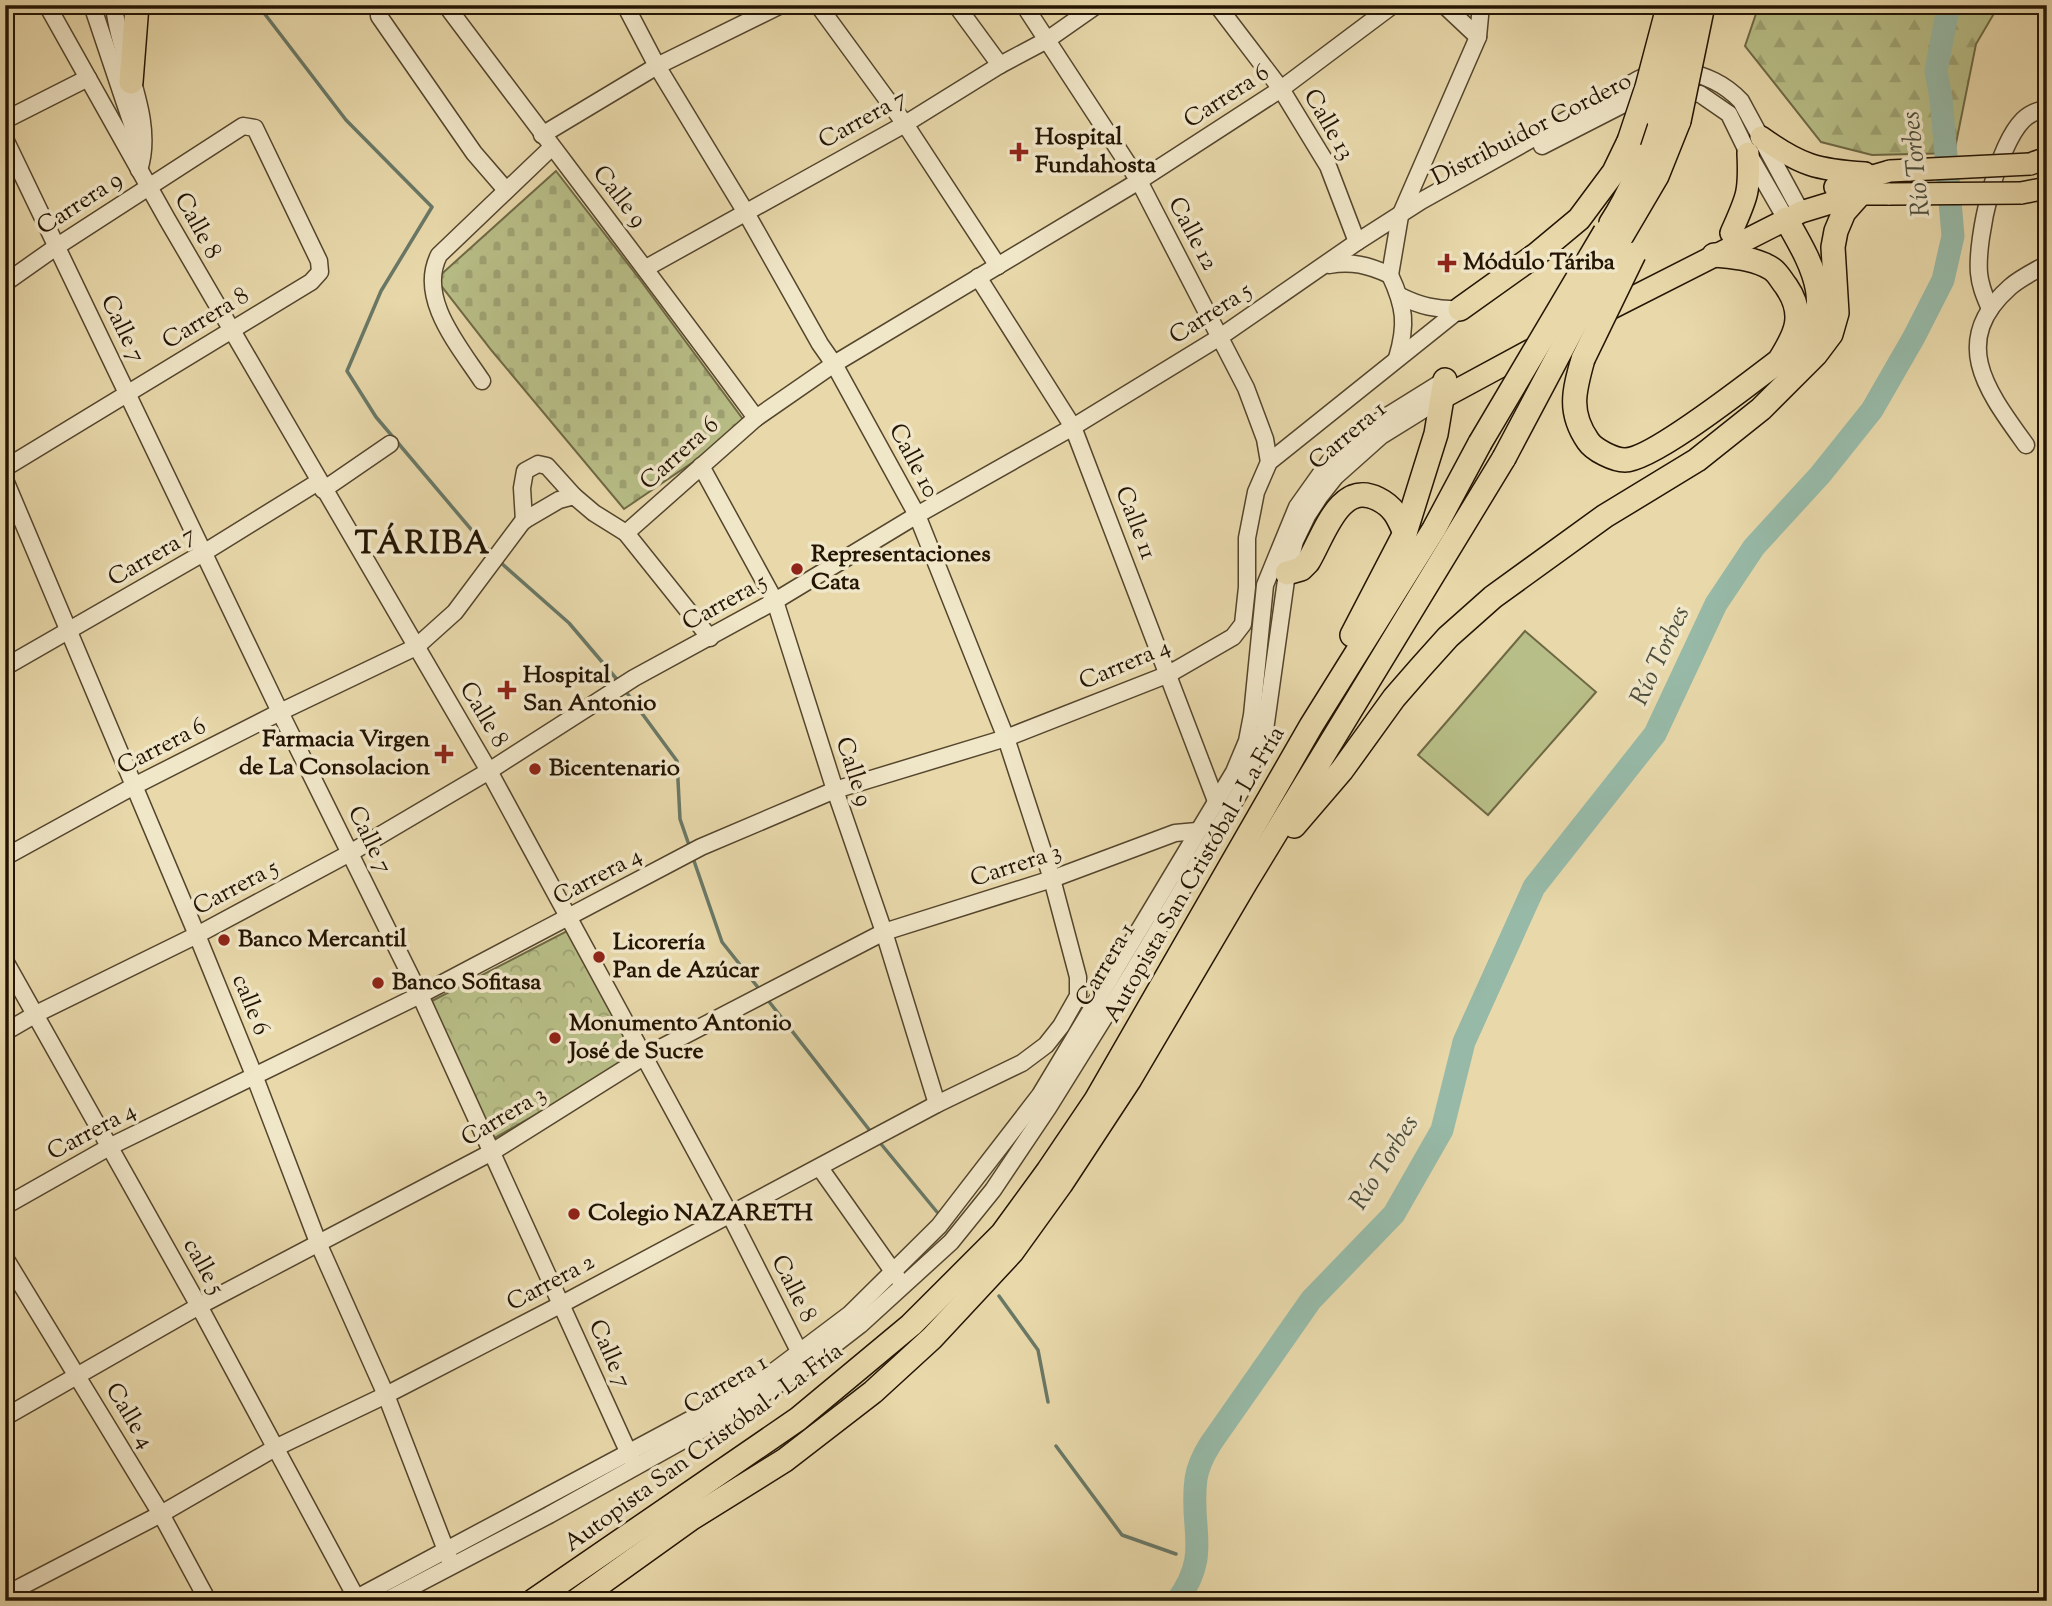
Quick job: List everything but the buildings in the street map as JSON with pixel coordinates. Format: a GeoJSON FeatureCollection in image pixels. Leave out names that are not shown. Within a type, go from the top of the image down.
{"type":"FeatureCollection","features":[{"type":"Feature","properties":{"kind":"highway"},"geometry":{"type":"LineString","coordinates":[[131,82],[137,5]]}},
{"type":"Feature","properties":{"kind":"highway"},"geometry":{"type":"LineString","coordinates":[[1460,309],[1537,254],[1579,219],[1614,172],[1681,9]]}},
{"type":"Feature","properties":{"kind":"highway","name":"Autopista San Cristóbal - La Fría"},"geometry":{"type":"LineString","coordinates":[[576,1601],[692,1518],[785,1460],[873,1392],[932,1338],[1012,1252],[1061,1184],[1130,1079],[1246,882],[1504,458],[1657,176],[1668,119],[1681,9]]}},
{"type":"Feature","properties":{"kind":"highway","name":"Autopista San Cristóbal - La Fría"},"geometry":{"type":"LineString","coordinates":[[533,1601],[828,1396],[911,1325],[1002,1234],[1096,1100],[1311,726],[1434,529],[1480,443],[1620,242],[1620,210],[1647,150],[1668,119]]}},
{"type":"Feature","properties":{"kind":"highway"},"geometry":{"type":"LineString","coordinates":[[1246,882],[1342,770],[1394,698],[1448,637],[1493,597],[1538,563],[1605,516],[1697,460],[1761,410],[1816,354],[1831,334],[1837,313],[1833,247],[1836,232],[1844,212],[1860,194]]}},
{"type":"Feature","properties":{"kind":"highway"},"geometry":{"type":"LineString","coordinates":[[1620,242],[1573,393],[1577,423],[1590,445],[1613,457],[1627,460],[1668,441],[1779,361],[1800,345],[1810,333],[1817,317],[1819,293],[1790,210]]}},
{"type":"Feature","properties":{"kind":"highway"},"geometry":{"type":"LineString","coordinates":[[1790,210],[1836,290]]}},
{"type":"Feature","properties":{"kind":"highway"},"geometry":{"type":"LineString","coordinates":[[1714,255],[1744,258],[1765,266],[1774,271],[1790,293],[1797,306],[1797,322],[1791,342],[1779,361]]}},
{"type":"Feature","properties":{"kind":"highway"},"geometry":{"type":"LineString","coordinates":[[1311,726],[1354,631],[1405,533],[1436,434],[1445,388]]}},
{"type":"Feature","properties":{"kind":"highway"},"geometry":{"type":"LineString","coordinates":[[1287,573],[1301,569],[1308,562],[1338,509],[1353,497],[1374,497],[1392,508],[1405,533]]}},
{"type":"Feature","properties":{"kind":"main road"},"geometry":{"type":"LineString","coordinates":[[1731,233],[1747,199],[1754,145],[1801,163],[1838,171],[1884,172],[2038,161]]}},
{"type":"Feature","properties":{"kind":"main road"},"geometry":{"type":"LineString","coordinates":[[1445,388],[1731,233],[1884,172]]}},
{"type":"Feature","properties":{"kind":"main road"},"geometry":{"type":"LineString","coordinates":[[1790,210],[1860,194],[2021,193],[2047,188]]}},
{"type":"Feature","properties":{"kind":"main road","name":"Carrera 1"},"geometry":{"type":"LineString","coordinates":[[1445,388],[1714,255],[1790,210]]}},
{"type":"Feature","properties":{"kind":"street"},"geometry":{"type":"LineString","coordinates":[[47,5],[139,170]]}},
{"type":"Feature","properties":{"kind":"street"},"geometry":{"type":"LineString","coordinates":[[92,5],[136,139],[145,152]]}},
{"type":"Feature","properties":{"kind":"street"},"geometry":{"type":"LineString","coordinates":[[114,5],[119,43],[141,112],[145,152]]}},
{"type":"Feature","properties":{"kind":"street","name":"Calle 9"},"geometry":{"type":"LineString","coordinates":[[446,5],[756,418]]}},
{"type":"Feature","properties":{"kind":"street","name":"Calle 10"},"geometry":{"type":"LineString","coordinates":[[625,5],[657,66],[745,211],[820,344],[834,363],[917,515],[1006,738],[1052,879],[1079,977]]}},
{"type":"Feature","properties":{"kind":"street"},"geometry":{"type":"LineString","coordinates":[[482,381],[446,326],[432,288],[432,268],[439,255],[506,190],[547,141],[657,66],[781,5]]}},
{"type":"Feature","properties":{"kind":"street"},"geometry":{"type":"LineString","coordinates":[[818,5],[905,124],[998,265]]}},
{"type":"Feature","properties":{"kind":"street"},"geometry":{"type":"LineString","coordinates":[[956,5],[1000,65]]}},
{"type":"Feature","properties":{"kind":"street","name":"Calle 12"},"geometry":{"type":"LineString","coordinates":[[1024,5],[1139,181],[1246,388],[1265,439],[1269,462]]}},
{"type":"Feature","properties":{"kind":"street","name":"Carrera 7"},"geometry":{"type":"LineString","coordinates":[[646,268],[905,124],[1000,65],[1047,40],[1097,5]]}},
{"type":"Feature","properties":{"kind":"street","name":"Calle 13"},"geometry":{"type":"LineString","coordinates":[[1217,5],[1281,89],[1328,166],[1357,242]]}},
{"type":"Feature","properties":{"kind":"street","name":"Carrera 6"},"geometry":{"type":"LineString","coordinates":[[626,533],[756,418],[834,363],[1139,181],[1281,89],[1393,5]]}},
{"type":"Feature","properties":{"kind":"street"},"geometry":{"type":"LineString","coordinates":[[1444,5],[1478,37]]}},
{"type":"Feature","properties":{"kind":"street"},"geometry":{"type":"LineString","coordinates":[[1396,358],[1404,328],[1404,317],[1400,296],[1390,275],[1400,216],[1478,37],[1481,5]]}},
{"type":"Feature","properties":{"kind":"street"},"geometry":{"type":"LineString","coordinates":[[379,16],[474,153],[506,190]]}},
{"type":"Feature","properties":{"kind":"street"},"geometry":{"type":"LineString","coordinates":[[5,120],[88,78]]}},
{"type":"Feature","properties":{"kind":"street","name":"Distribuidor Cordero"},"geometry":{"type":"LineString","coordinates":[[1400,216],[1425,211],[1552,140],[1644,95],[1670,91],[1700,94],[1729,114],[1781,172],[1790,210]]}},
{"type":"Feature","properties":{"kind":"street"},"geometry":{"type":"LineString","coordinates":[[1990,309],[1981,286],[1979,271],[1983,217],[2013,132],[2025,118],[2047,108]]}},
{"type":"Feature","properties":{"kind":"street","name":"Carrera 8"},"geometry":{"type":"LineString","coordinates":[[5,468],[311,282],[320,272],[319,261],[255,128],[243,126],[149,186]]}},
{"type":"Feature","properties":{"kind":"street","name":"Calle 7"},"geometry":{"type":"LineString","coordinates":[[5,139],[420,995],[636,1467]]}},
{"type":"Feature","properties":{"kind":"street","name":"Carrera 9"},"geometry":{"type":"LineString","coordinates":[[5,283],[149,186],[139,170],[145,152]]}},
{"type":"Feature","properties":{"kind":"street","name":"Calle 8"},"geometry":{"type":"LineString","coordinates":[[149,186],[489,771],[729,1213],[803,1359]]}},
{"type":"Feature","properties":{"kind":"street","name":"Carrera 5"},"geometry":{"type":"LineString","coordinates":[[5,1032],[197,935],[350,853],[489,771],[615,689],[775,601],[917,515],[1073,427],[1220,337],[1357,242],[1400,216]]}},
{"type":"Feature","properties":{"kind":"street"},"geometry":{"type":"LineString","coordinates":[[1324,265],[1347,262],[1369,265],[1390,275]]}},
{"type":"Feature","properties":{"kind":"street"},"geometry":{"type":"LineString","coordinates":[[2026,445],[1993,399],[1980,372],[1976,349],[1980,327],[1990,309],[2011,286],[2047,264]]}},
{"type":"Feature","properties":{"kind":"street","name":"Calle 11"},"geometry":{"type":"LineString","coordinates":[[978,277],[1073,427],[1216,801]]}},
{"type":"Feature","properties":{"kind":"street"},"geometry":{"type":"LineString","coordinates":[[1400,296],[1439,310],[1460,309]]}},
{"type":"Feature","properties":{"kind":"street"},"geometry":{"type":"LineString","coordinates":[[1269,462],[1460,309]]}},
{"type":"Feature","properties":{"kind":"street","name":"Carrera 1"},"geometry":{"type":"LineString","coordinates":[[385,1601],[449,1557],[627,1451],[803,1359],[860,1325],[951,1242],[1000,1180],[1099,1027],[1242,789],[1265,730],[1287,573],[1295,541],[1307,516],[1335,477],[1381,436],[1445,388]]}},
{"type":"Feature","properties":{"kind":"street","name":"Carrera 1"},"geometry":{"type":"LineString","coordinates":[[355,1600],[549,1515],[741,1408],[803,1359],[939,1226],[1040,1095],[1234,772],[1247,741],[1252,715],[1265,586],[1297,507],[1329,462],[1363,431],[1445,388]]}},
{"type":"Feature","properties":{"kind":"street","name":"Carrera 7"},"geometry":{"type":"LineString","coordinates":[[5,667],[390,444]]}},
{"type":"Feature","properties":{"kind":"street","name":"Carrera 4"},"geometry":{"type":"LineString","coordinates":[[5,1206],[111,1146],[420,995],[701,847],[835,790],[1006,738],[1169,674],[1233,637],[1243,624],[1247,587],[1247,538],[1256,492],[1269,462]]}},
{"type":"Feature","properties":{"kind":"street"},"geometry":{"type":"LineString","coordinates":[[524,521],[522,488],[525,471],[538,464],[547,466],[574,496],[594,513],[626,533],[710,638]]}},
{"type":"Feature","properties":{"kind":"street","name":"Calle 9"},"geometry":{"type":"LineString","coordinates":[[701,466],[775,601],[835,790],[884,932],[937,1104]]}},
{"type":"Feature","properties":{"kind":"street","name":"calle 6"},"geometry":{"type":"LineString","coordinates":[[5,480],[197,935],[319,1245],[386,1395],[449,1557]]}},
{"type":"Feature","properties":{"kind":"street","name":"Carrera 6"},"geometry":{"type":"LineString","coordinates":[[5,857],[134,786],[416,647],[455,611],[524,521],[559,500],[574,496]]}},
{"type":"Feature","properties":{"kind":"street","name":"Carrera 3"},"geometry":{"type":"LineString","coordinates":[[5,1417],[200,1306],[492,1152],[645,1056],[884,932],[1052,879],[1175,834],[1197,831]]}},
{"type":"Feature","properties":{"kind":"street","name":"calle 5"},"geometry":{"type":"LineString","coordinates":[[5,961],[200,1306],[355,1600]]}},
{"type":"Feature","properties":{"kind":"street","name":"Carrera 2"},"geometry":{"type":"LineString","coordinates":[[5,1595],[161,1514],[275,1448],[386,1395],[937,1104],[1022,1063],[1046,1045],[1061,1026],[1079,996],[1079,977]]}},
{"type":"Feature","properties":{"kind":"street"},"geometry":{"type":"LineString","coordinates":[[820,1168],[903,1285]]}},
{"type":"Feature","properties":{"kind":"street","name":"Calle 4"},"geometry":{"type":"LineString","coordinates":[[5,1258],[161,1514],[208,1601]]}},
{"type":"Feature","properties":{"kind":"green space"},"geometry":{"type":"Polygon","coordinates":[[[1759,5],[1999,5],[1976,44],[1954,153],[1872,155],[1821,142],[1745,46],[1759,5]]]}},
{"type":"Feature","properties":{"kind":"green space"},"geometry":{"type":"Polygon","coordinates":[[[556,171],[745,422],[699,458],[624,509],[492,351],[436,279],[556,171]]]}},
{"type":"Feature","properties":{"kind":"green space"},"geometry":{"type":"Polygon","coordinates":[[[1525,631],[1596,692],[1488,815],[1418,755],[1525,631]]]}},
{"type":"Feature","properties":{"kind":"green space"},"geometry":{"type":"Polygon","coordinates":[[[567,931],[637,1057],[491,1140],[426,1004],[567,931]]]}},
{"type":"Feature","properties":{"kind":"waterway"},"geometry":{"type":"LineString","coordinates":[[252,5],[264,13],[346,120],[432,207],[381,291],[347,371],[376,417],[492,554]]}},
{"type":"Feature","properties":{"kind":"waterway","name":"Río Torbes"},"geometry":{"type":"LineString","coordinates":[[1177,1601],[1188,1584],[1197,1554],[1196,1479],[1206,1451],[1311,1300],[1394,1214],[1442,1130],[1464,1042],[1534,887],[1655,734],[1716,604],[1754,547],[1820,475],[1872,410],[1943,280],[1953,236],[1941,98],[1936,71],[1947,14],[1952,5]]}},
{"type":"Feature","properties":{"kind":"waterway"},"geometry":{"type":"LineString","coordinates":[[500,562],[569,623],[620,683]]}},
{"type":"Feature","properties":{"kind":"waterway"},"geometry":{"type":"LineString","coordinates":[[624,689],[677,761],[680,819],[690,848]]}},
{"type":"Feature","properties":{"kind":"waterway"},"geometry":{"type":"LineString","coordinates":[[693,858],[722,942],[760,990]]}},
{"type":"Feature","properties":{"kind":"waterway"},"geometry":{"type":"LineString","coordinates":[[767,999],[871,1132]]}},
{"type":"Feature","properties":{"kind":"waterway"},"geometry":{"type":"LineString","coordinates":[[881,1144],[937,1212]]}},
{"type":"Feature","properties":{"kind":"waterway"},"geometry":{"type":"LineString","coordinates":[[999,1296],[1038,1350],[1048,1402]]}},
{"type":"Feature","properties":{"kind":"waterway"},"geometry":{"type":"LineString","coordinates":[[1056,1446],[1122,1535],[1176,1554]]}},
{"type":"Feature","properties":{"kind":"place","name":"Hospital Fundahosta"},"geometry":{"type":"Point","coordinates":[1019,152]}},
{"type":"Feature","properties":{"kind":"place","name":"Módulo Táriba"},"geometry":{"type":"Point","coordinates":[1447,263]}},
{"type":"Feature","properties":{"kind":"place","name":"Representaciones Cata"},"geometry":{"type":"Point","coordinates":[797,569]}},
{"type":"Feature","properties":{"kind":"place","name":"Hospital San Antonio"},"geometry":{"type":"Point","coordinates":[507,690]}},
{"type":"Feature","properties":{"kind":"place","name":"Farmacia Virgen de La Consolacion"},"geometry":{"type":"Point","coordinates":[444,754]}},
{"type":"Feature","properties":{"kind":"place","name":"Bicentenario"},"geometry":{"type":"Point","coordinates":[535,769]}},
{"type":"Feature","properties":{"kind":"place","name":"Banco Mercantil"},"geometry":{"type":"Point","coordinates":[224,940]}},
{"type":"Feature","properties":{"kind":"place","name":"Licorería Pan de Azúcar"},"geometry":{"type":"Point","coordinates":[599,957]}},
{"type":"Feature","properties":{"kind":"place","name":"Banco Sofitasa"},"geometry":{"type":"Point","coordinates":[378,983]}},
{"type":"Feature","properties":{"kind":"place","name":"Monumento Antonio José de Sucre"},"geometry":{"type":"Point","coordinates":[555,1038]}},
{"type":"Feature","properties":{"kind":"place","name":"Colegio NAZARETH"},"geometry":{"type":"Point","coordinates":[574,1214]}},
{"type":"Feature","properties":{"kind":"district","name":"TÁRIBA"},"geometry":{"type":"Point","coordinates":[423,545]}}]}
